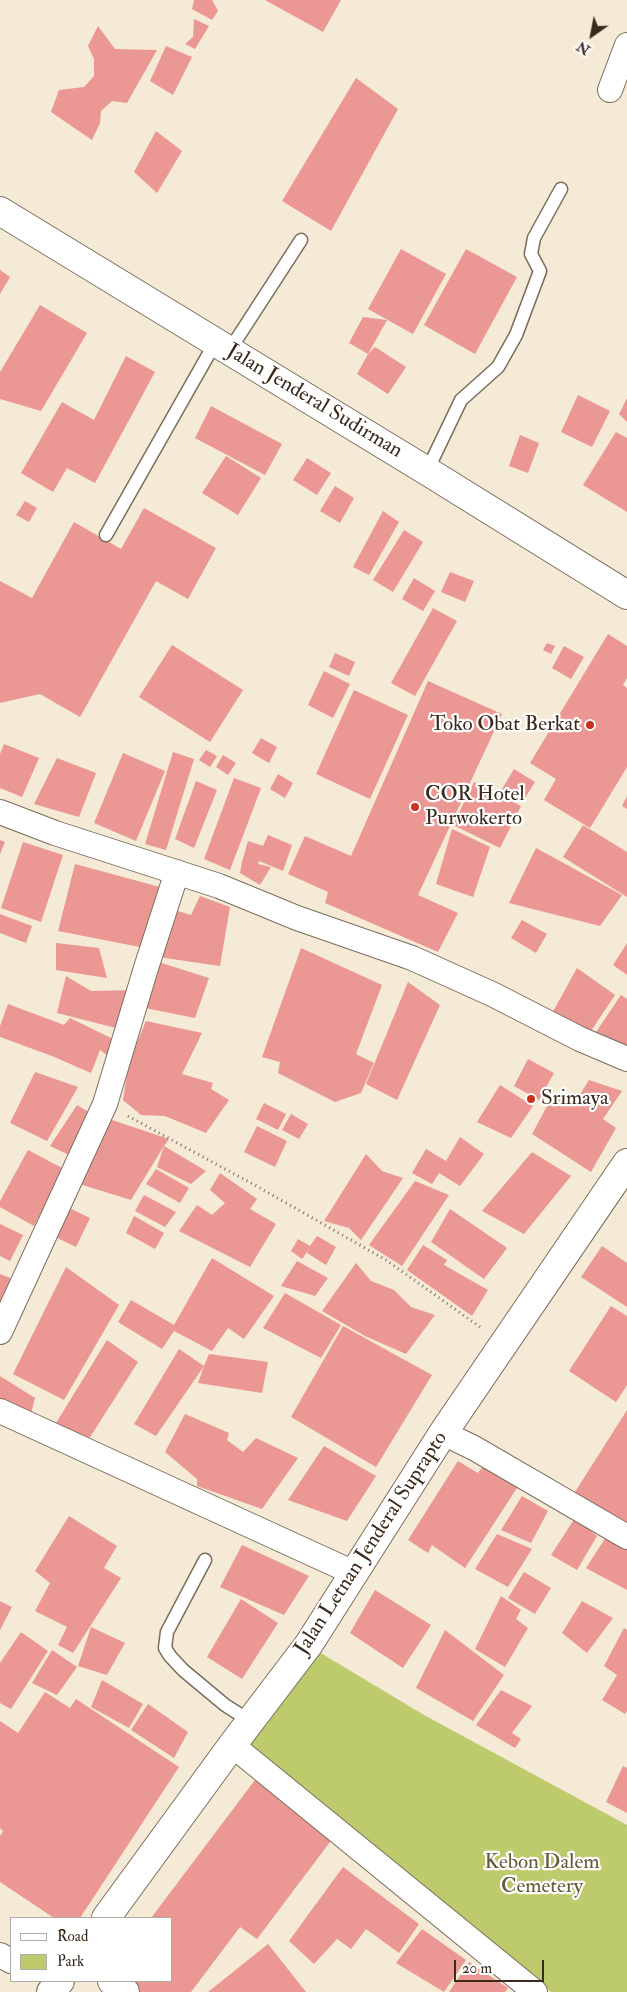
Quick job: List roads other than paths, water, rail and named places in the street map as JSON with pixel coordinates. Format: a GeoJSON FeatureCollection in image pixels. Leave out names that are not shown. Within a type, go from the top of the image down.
{"type":"FeatureCollection","features":[{"type":"Feature","properties":{"kind":"street"},"geometry":{"type":"LineString","coordinates":[[610,90],[627,45]]}},
{"type":"Feature","properties":{"kind":"street","name":"Jalan Jenderal Sudirman"},"geometry":{"type":"LineString","coordinates":[[0,212],[427,471],[627,595]]}},
{"type":"Feature","properties":{"kind":"street"},"geometry":{"type":"LineString","coordinates":[[0,812],[55,833],[219,886],[297,918],[412,958],[492,994],[580,1039],[627,1059]]}},
{"type":"Feature","properties":{"kind":"street"},"geometry":{"type":"LineString","coordinates":[[0,1332],[106,1104],[146,968],[177,872]]}},
{"type":"Feature","properties":{"kind":"street","name":"Jalan Letnan Jenderal Suprapto"},"geometry":{"type":"LineString","coordinates":[[107,1917],[232,1745],[309,1644],[443,1433],[627,1163]]}},
{"type":"Feature","properties":{"kind":"street"},"geometry":{"type":"LineString","coordinates":[[0,1411],[354,1573]]}},
{"type":"Feature","properties":{"kind":"street"},"geometry":{"type":"LineString","coordinates":[[443,1433],[474,1448],[627,1537]]}},
{"type":"Feature","properties":{"kind":"street"},"geometry":{"type":"LineString","coordinates":[[232,1745],[535,1992]]}},
{"type":"Feature","properties":{"kind":"street"},"geometry":{"type":"LineString","coordinates":[[113,1982],[125,1992]]}},
{"type":"Feature","properties":{"kind":"lane"},"geometry":{"type":"LineString","coordinates":[[427,471],[461,400],[498,367],[516,335],[540,271],[531,254],[534,238],[561,189]]}},
{"type":"Feature","properties":{"kind":"lane"},"geometry":{"type":"LineString","coordinates":[[106,535],[222,347],[301,240]]}},
{"type":"Feature","properties":{"kind":"lane"},"geometry":{"type":"LineString","coordinates":[[205,1560],[167,1632],[165,1648],[183,1670],[225,1705],[250,1721]]}},
{"type":"Feature","properties":{"kind":"place","name":"Toko Obat Berkat"},"geometry":{"type":"Point","coordinates":[590,725]}},
{"type":"Feature","properties":{"kind":"place","name":"COR Hotel Purwokerto"},"geometry":{"type":"Point","coordinates":[415,807]}},
{"type":"Feature","properties":{"kind":"place","name":"Srimaya"},"geometry":{"type":"Point","coordinates":[531,1099]}},
{"type":"Feature","properties":{"kind":"park label","name":"Kebon Dalem Cemetery"},"geometry":{"type":"Point","coordinates":[542,1875]}}]}
